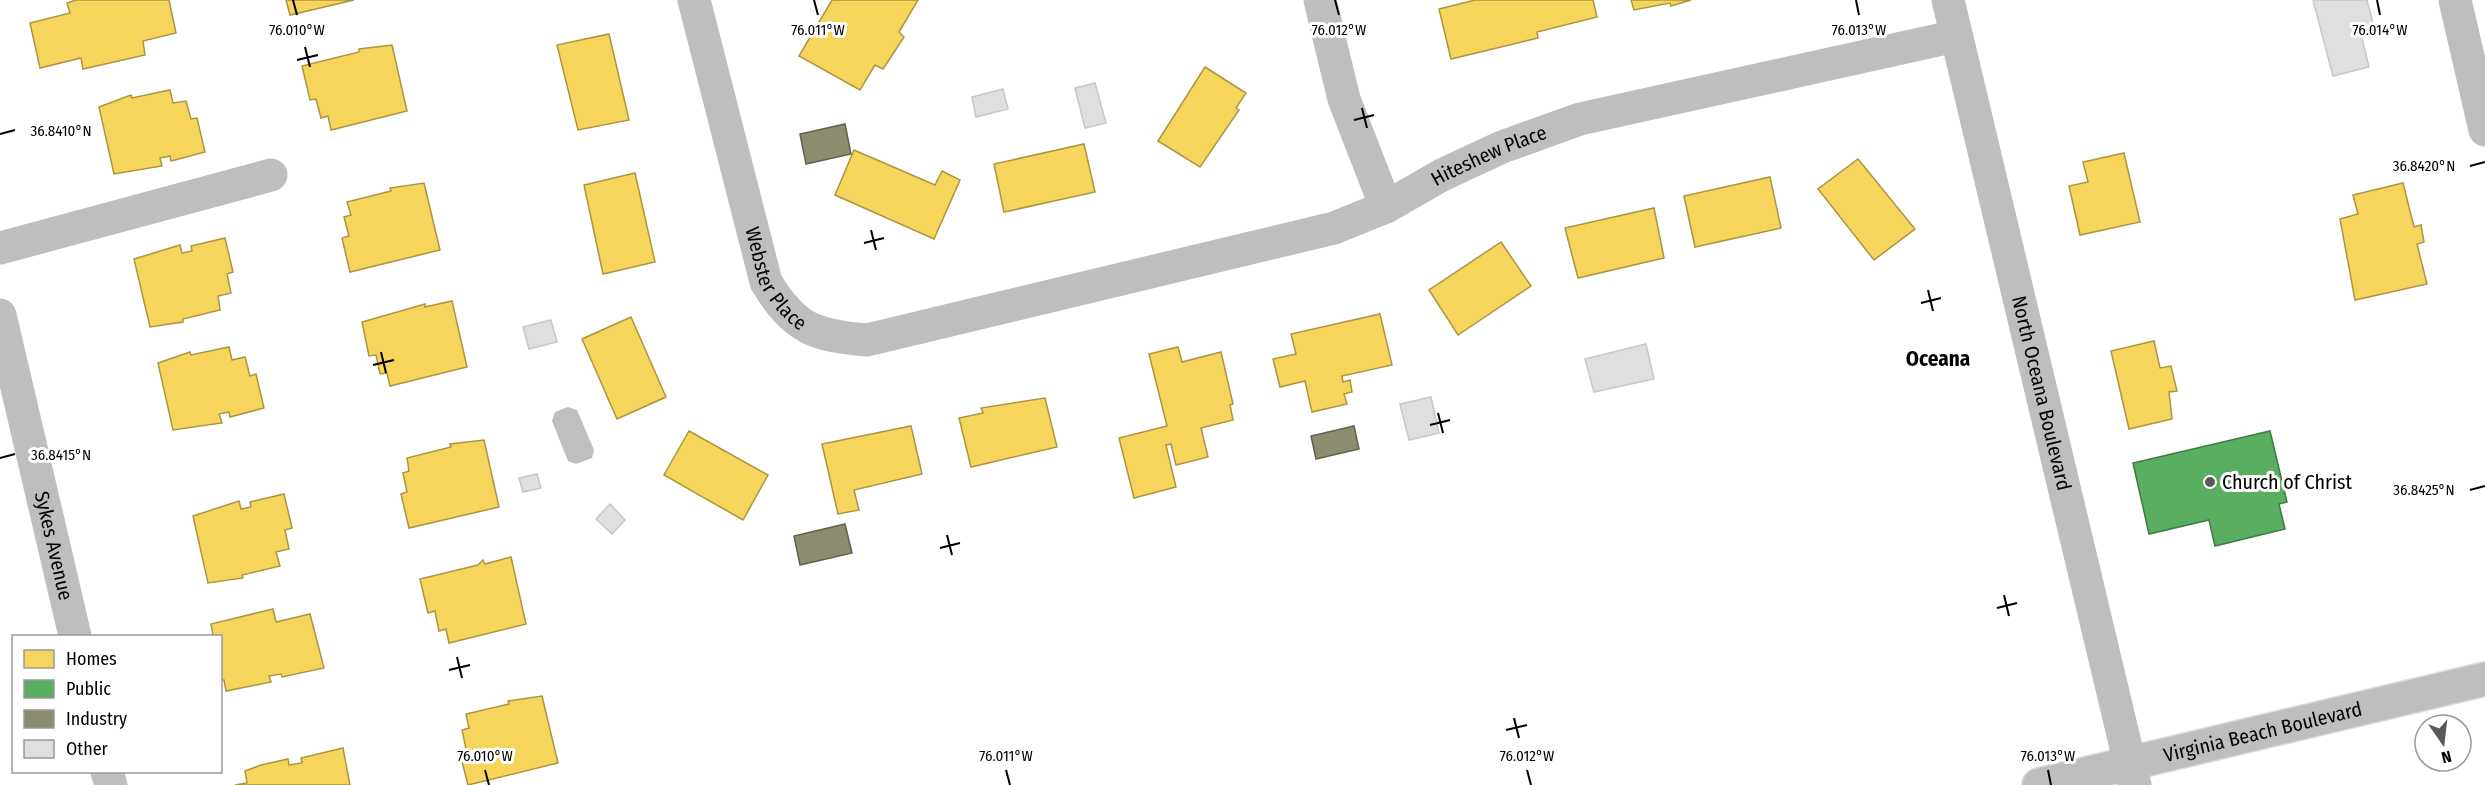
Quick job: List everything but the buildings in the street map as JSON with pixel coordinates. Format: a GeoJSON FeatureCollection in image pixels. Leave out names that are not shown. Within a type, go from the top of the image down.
{"type":"FeatureCollection","features":[{"type":"Feature","properties":{"kind":"street","name":"Webster Place"},"geometry":{"type":"LineString","coordinates":[[694,0],[766,282],[781,307],[804,326],[831,338],[867,340],[1032,300]]}},
{"type":"Feature","properties":{"kind":"street"},"geometry":{"type":"LineString","coordinates":[[1320,0],[1344,99],[1386,207]]}},
{"type":"Feature","properties":{"kind":"street","name":"North Oceana Boulevard"},"geometry":{"type":"LineString","coordinates":[[1948,0],[2132,774]]}},
{"type":"Feature","properties":{"kind":"street"},"geometry":{"type":"LineString","coordinates":[[2455,0],[2485,130]]}},
{"type":"Feature","properties":{"kind":"street","name":"Hiteshew Place"},"geometry":{"type":"LineString","coordinates":[[1032,300],[1310,236],[1386,207],[1502,147],[1580,119],[1956,36]]}},
{"type":"Feature","properties":{"kind":"street"},"geometry":{"type":"LineString","coordinates":[[0,248],[271,175]]}},
{"type":"Feature","properties":{"kind":"street","name":"Sykes Avenue"},"geometry":{"type":"LineString","coordinates":[[0,315],[75,635]]}},
{"type":"Feature","properties":{"kind":"street","name":"Virginia Beach Boulevard"},"geometry":{"type":"LineString","coordinates":[[2039,785],[2132,774],[2485,680]]}},
{"type":"Feature","properties":{"kind":"shaded area"},"geometry":{"type":"Polygon","coordinates":[[[568,407],[577,410],[594,450],[592,458],[576,464],[568,461],[552,421],[555,412],[568,407]]]}},
{"type":"Feature","properties":{"kind":"place","name":"Church of Christ"},"geometry":{"type":"Point","coordinates":[2210,482]}},
{"type":"Feature","properties":{"kind":"district","name":"Oceana"},"geometry":{"type":"Point","coordinates":[1938,359]}}]}
